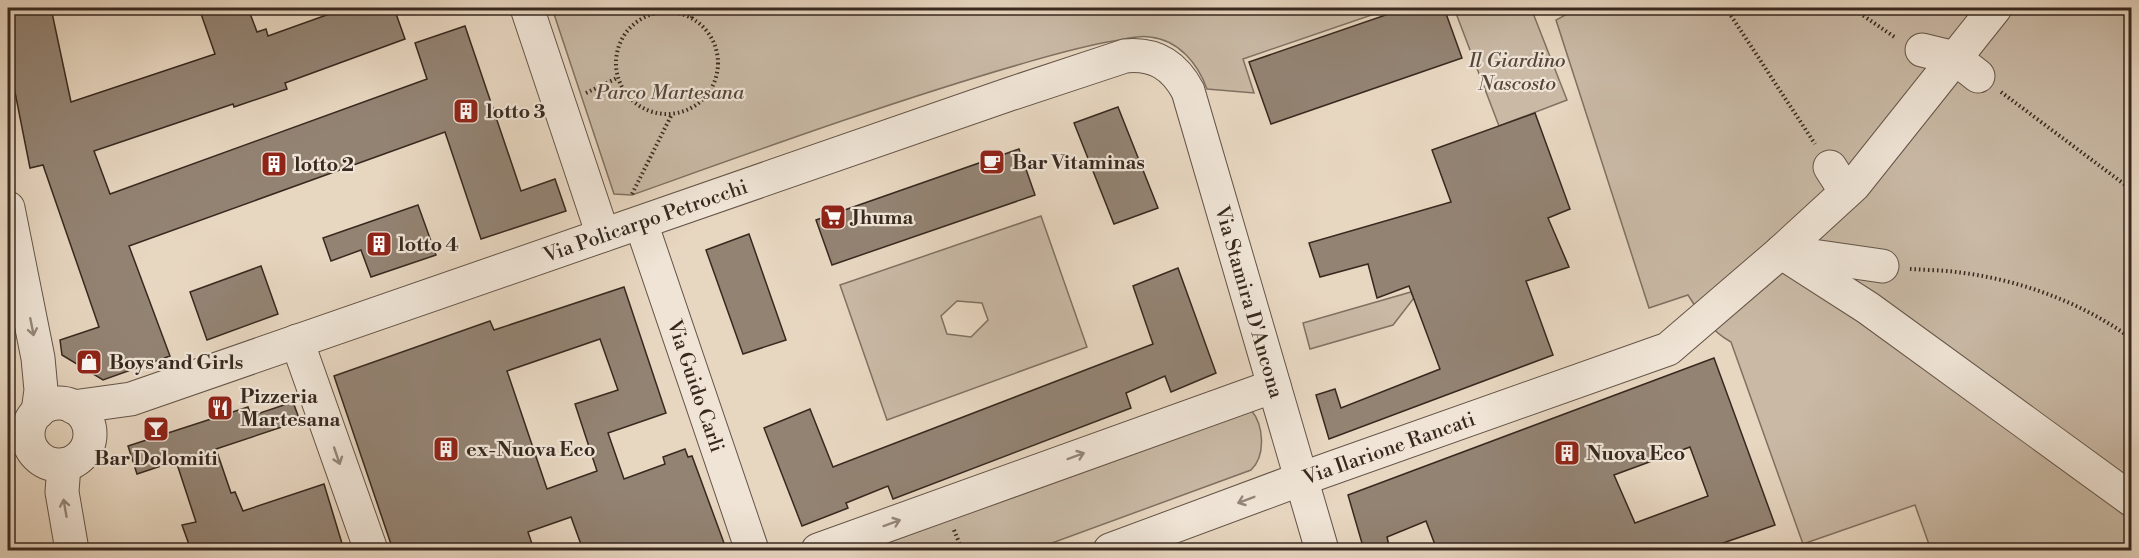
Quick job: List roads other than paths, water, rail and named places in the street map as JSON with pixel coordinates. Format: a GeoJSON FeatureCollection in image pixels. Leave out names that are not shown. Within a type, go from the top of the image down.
{"type":"FeatureCollection","features":[{"type":"Feature","properties":{"kind":"street"},"geometry":{"type":"LineString","coordinates":[[527,8],[603,235]]}},
{"type":"Feature","properties":{"kind":"street"},"geometry":{"type":"LineString","coordinates":[[1781,252],[1838,179],[1967,67],[1995,8]]}},
{"type":"Feature","properties":{"kind":"street"},"geometry":{"type":"LineString","coordinates":[[1922,50],[1967,67]]}},
{"type":"Feature","properties":{"kind":"street","name":"Via Policarpo Petrocchi"},"geometry":{"type":"LineString","coordinates":[[73,407],[131,399],[603,235],[636,210],[1125,56],[1144,56],[1162,61]]}},
{"type":"Feature","properties":{"kind":"street","name":"Via Stamira D'Ancona"},"geometry":{"type":"LineString","coordinates":[[1162,61],[1171,67],[1183,81],[1192,102],[1322,550]]}},
{"type":"Feature","properties":{"kind":"street"},"geometry":{"type":"LineString","coordinates":[[8,208],[38,358],[40,390],[25,425],[35,454],[55,464],[72,550]]}},
{"type":"Feature","properties":{"kind":"street","name":"Via Guido Carli"},"geometry":{"type":"LineString","coordinates":[[636,210],[752,550]]}},
{"type":"Feature","properties":{"kind":"street"},"geometry":{"type":"LineString","coordinates":[[1781,252],[1882,266]]}},
{"type":"Feature","properties":{"kind":"street"},"geometry":{"type":"LineString","coordinates":[[1781,252],[1868,308],[2132,500]]}},
{"type":"Feature","properties":{"kind":"street","name":"Via Ilarione Rancati"},"geometry":{"type":"LineString","coordinates":[[1110,550],[1301,479],[1668,349],[1781,252]]}},
{"type":"Feature","properties":{"kind":"street"},"geometry":{"type":"LineString","coordinates":[[297,341],[370,550]]}},
{"type":"Feature","properties":{"kind":"street"},"geometry":{"type":"LineString","coordinates":[[818,550],[1274,386]]}},
{"type":"Feature","properties":{"kind":"street","name":"Via Policarpo Petrocchi"},"geometry":{"type":"LineString","coordinates":[[89,441],[131,399]]}},
{"type":"Feature","properties":{"kind":"street"},"geometry":{"type":"LineString","coordinates":[[8,452],[55,464],[77,459],[87,448],[88,423],[80,411],[73,407],[58,403],[44,407],[25,425]]}},
{"type":"Feature","properties":{"kind":"place","name":"lotto 3"},"geometry":{"type":"Point","coordinates":[466,111]}},
{"type":"Feature","properties":{"kind":"place","name":"Bar Vitaminas"},"geometry":{"type":"Point","coordinates":[992,162]}},
{"type":"Feature","properties":{"kind":"place","name":"lotto 2"},"geometry":{"type":"Point","coordinates":[274,164]}},
{"type":"Feature","properties":{"kind":"place","name":"Jhuma"},"geometry":{"type":"Point","coordinates":[833,217]}},
{"type":"Feature","properties":{"kind":"place","name":"lotto 4"},"geometry":{"type":"Point","coordinates":[379,244]}},
{"type":"Feature","properties":{"kind":"place","name":"Boys and Girls"},"geometry":{"type":"Point","coordinates":[89,362]}},
{"type":"Feature","properties":{"kind":"place","name":"Pizzeria Martesana"},"geometry":{"type":"Point","coordinates":[220,408]}},
{"type":"Feature","properties":{"kind":"place","name":"Bar Dolomiti"},"geometry":{"type":"Point","coordinates":[156,429]}},
{"type":"Feature","properties":{"kind":"place","name":"ex-Nuova Eco"},"geometry":{"type":"Point","coordinates":[446,449]}},
{"type":"Feature","properties":{"kind":"place","name":"Nuova Eco"},"geometry":{"type":"Point","coordinates":[1567,453]}},
{"type":"Feature","properties":{"kind":"park label","name":"Il Giardino Nascosto"},"geometry":{"type":"Point","coordinates":[1517,72]}},
{"type":"Feature","properties":{"kind":"park label","name":"Parco Martesana"},"geometry":{"type":"Point","coordinates":[670,92]}}]}
